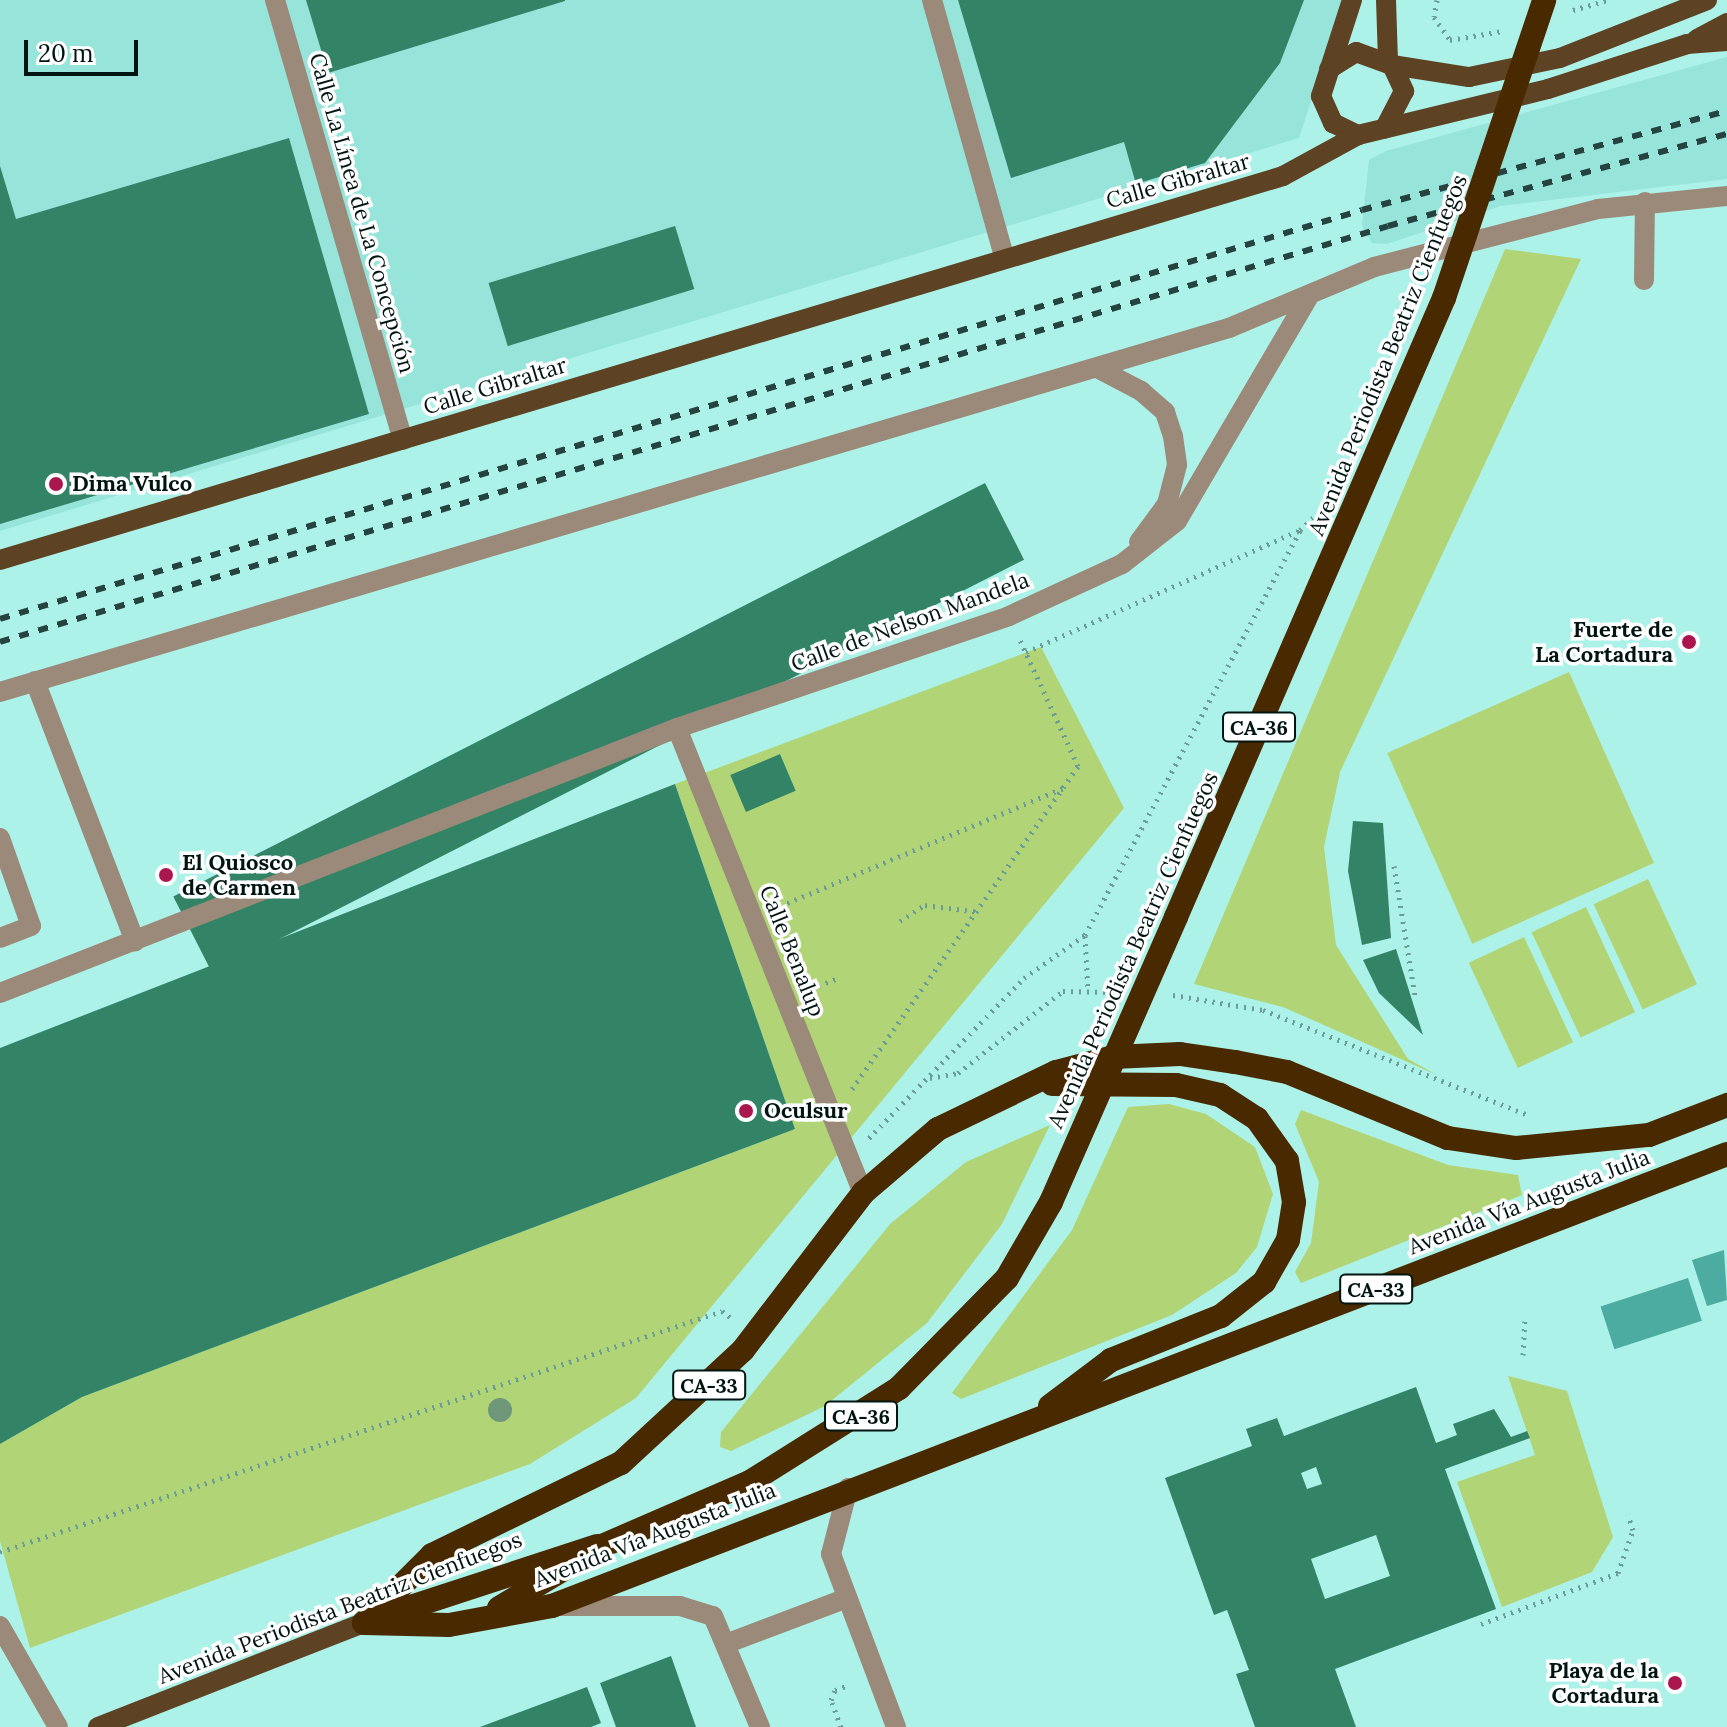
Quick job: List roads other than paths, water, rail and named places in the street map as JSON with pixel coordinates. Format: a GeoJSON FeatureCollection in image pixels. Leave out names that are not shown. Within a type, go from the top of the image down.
{"type":"FeatureCollection","features":[{"type":"Feature","properties":{"kind":"highway","name":"Avenida Periodista Beatriz Cienfuegos"},"geometry":{"type":"LineString","coordinates":[[364,1623],[526,1564],[602,1546],[750,1482],[899,1388],[1007,1278],[1051,1202],[1444,298],[1544,0]]}},
{"type":"Feature","properties":{"kind":"highway","name":"Avenida Vía Augusta Julia"},"geometry":{"type":"LineString","coordinates":[[364,1623],[432,1555],[621,1463],[754,1336],[863,1193],[938,1129],[1010,1094],[1113,1057],[1180,1054],[1287,1072],[1448,1138],[1516,1148],[1649,1135],[1727,1105]]}},
{"type":"Feature","properties":{"kind":"highway"},"geometry":{"type":"LineString","coordinates":[[1010,1094],[1104,1081],[1220,1095],[1257,1119],[1287,1161],[1294,1202],[1288,1240],[1264,1282],[1221,1316],[1111,1360],[1025,1424]]}},
{"type":"Feature","properties":{"kind":"highway","name":"Avenida Vía Augusta Julia"},"geometry":{"type":"LineString","coordinates":[[364,1623],[463,1623],[552,1606],[848,1488],[1025,1424],[1727,1154]]}},
{"type":"Feature","properties":{"kind":"highway","name":"Avenida Periodista Beatriz Cienfuegos"},"geometry":{"type":"LineString","coordinates":[[463,1623],[536,1590],[602,1546]]}},
{"type":"Feature","properties":{"kind":"main road"},"geometry":{"type":"LineString","coordinates":[[1352,0],[1329,69],[1325,110],[1358,135],[1548,89],[1687,44],[1727,23]]}},
{"type":"Feature","properties":{"kind":"main road"},"geometry":{"type":"LineString","coordinates":[[1385,128],[1404,91],[1390,63],[1386,0]]}},
{"type":"Feature","properties":{"kind":"main road"},"geometry":{"type":"LineString","coordinates":[[1329,69],[1356,52],[1390,63],[1469,77],[1560,58],[1707,0]]}},
{"type":"Feature","properties":{"kind":"main road"},"geometry":{"type":"LineString","coordinates":[[1687,44],[1727,41]]}},
{"type":"Feature","properties":{"kind":"main road","name":"Calle Gibraltar"},"geometry":{"type":"LineString","coordinates":[[0,560],[1004,256],[1283,176],[1358,135]]}},
{"type":"Feature","properties":{"kind":"main road","name":"Avenida Periodista Beatriz Cienfuegos"},"geometry":{"type":"LineString","coordinates":[[98,1727],[364,1623]]}},
{"type":"Feature","properties":{"kind":"street","name":"Calle La Línea de La Concepción"},"geometry":{"type":"LineString","coordinates":[[275,0],[403,440]]}},
{"type":"Feature","properties":{"kind":"street"},"geometry":{"type":"LineString","coordinates":[[932,0],[1004,256]]}},
{"type":"Feature","properties":{"kind":"street"},"geometry":{"type":"LineString","coordinates":[[0,692],[1097,368],[1308,298],[1374,267],[1645,202],[1727,196]]}},
{"type":"Feature","properties":{"kind":"street"},"geometry":{"type":"LineString","coordinates":[[1644,280],[1645,202]]}},
{"type":"Feature","properties":{"kind":"street","name":"Calle de Nelson Mandela"},"geometry":{"type":"LineString","coordinates":[[0,993],[677,728],[1009,616],[1122,564],[1177,521],[1308,298]]}},
{"type":"Feature","properties":{"kind":"street"},"geometry":{"type":"LineString","coordinates":[[1097,368],[1165,412],[1177,465],[1167,504],[1122,564]]}},
{"type":"Feature","properties":{"kind":"street"},"geometry":{"type":"LineString","coordinates":[[35,681],[135,941]]}},
{"type":"Feature","properties":{"kind":"street","name":"Calle Benalup"},"geometry":{"type":"LineString","coordinates":[[677,728],[863,1193]]}},
{"type":"Feature","properties":{"kind":"street"},"geometry":{"type":"LineString","coordinates":[[0,838],[31,926],[0,938]]}},
{"type":"Feature","properties":{"kind":"street"},"geometry":{"type":"LineString","coordinates":[[848,1488],[831,1554],[896,1727]]}},
{"type":"Feature","properties":{"kind":"street"},"geometry":{"type":"LineString","coordinates":[[728,1643],[847,1598]]}},
{"type":"Feature","properties":{"kind":"street"},"geometry":{"type":"LineString","coordinates":[[552,1606],[699,1609],[713,1616],[728,1643],[760,1727]]}},
{"type":"Feature","properties":{"kind":"street"},"geometry":{"type":"LineString","coordinates":[[0,1626],[5,1642],[58,1727]]}},
{"type":"Feature","properties":{"kind":"railway"},"geometry":{"type":"LineString","coordinates":[[0,619],[1362,210],[1727,111]]}},
{"type":"Feature","properties":{"kind":"railway"},"geometry":{"type":"LineString","coordinates":[[0,642],[1388,226],[1727,134]]}},
{"type":"Feature","properties":{"kind":"place","name":"Dima Vulco"},"geometry":{"type":"Point","coordinates":[56,484]}},
{"type":"Feature","properties":{"kind":"place","name":"Fuerte de La Cortadura"},"geometry":{"type":"Point","coordinates":[1689,642]}},
{"type":"Feature","properties":{"kind":"place","name":"El Quiosco de Carmen"},"geometry":{"type":"Point","coordinates":[166,875]}},
{"type":"Feature","properties":{"kind":"place","name":"Oculsur"},"geometry":{"type":"Point","coordinates":[746,1111]}},
{"type":"Feature","properties":{"kind":"place","name":"Playa de la Cortadura"},"geometry":{"type":"Point","coordinates":[1675,1683]}}]}
